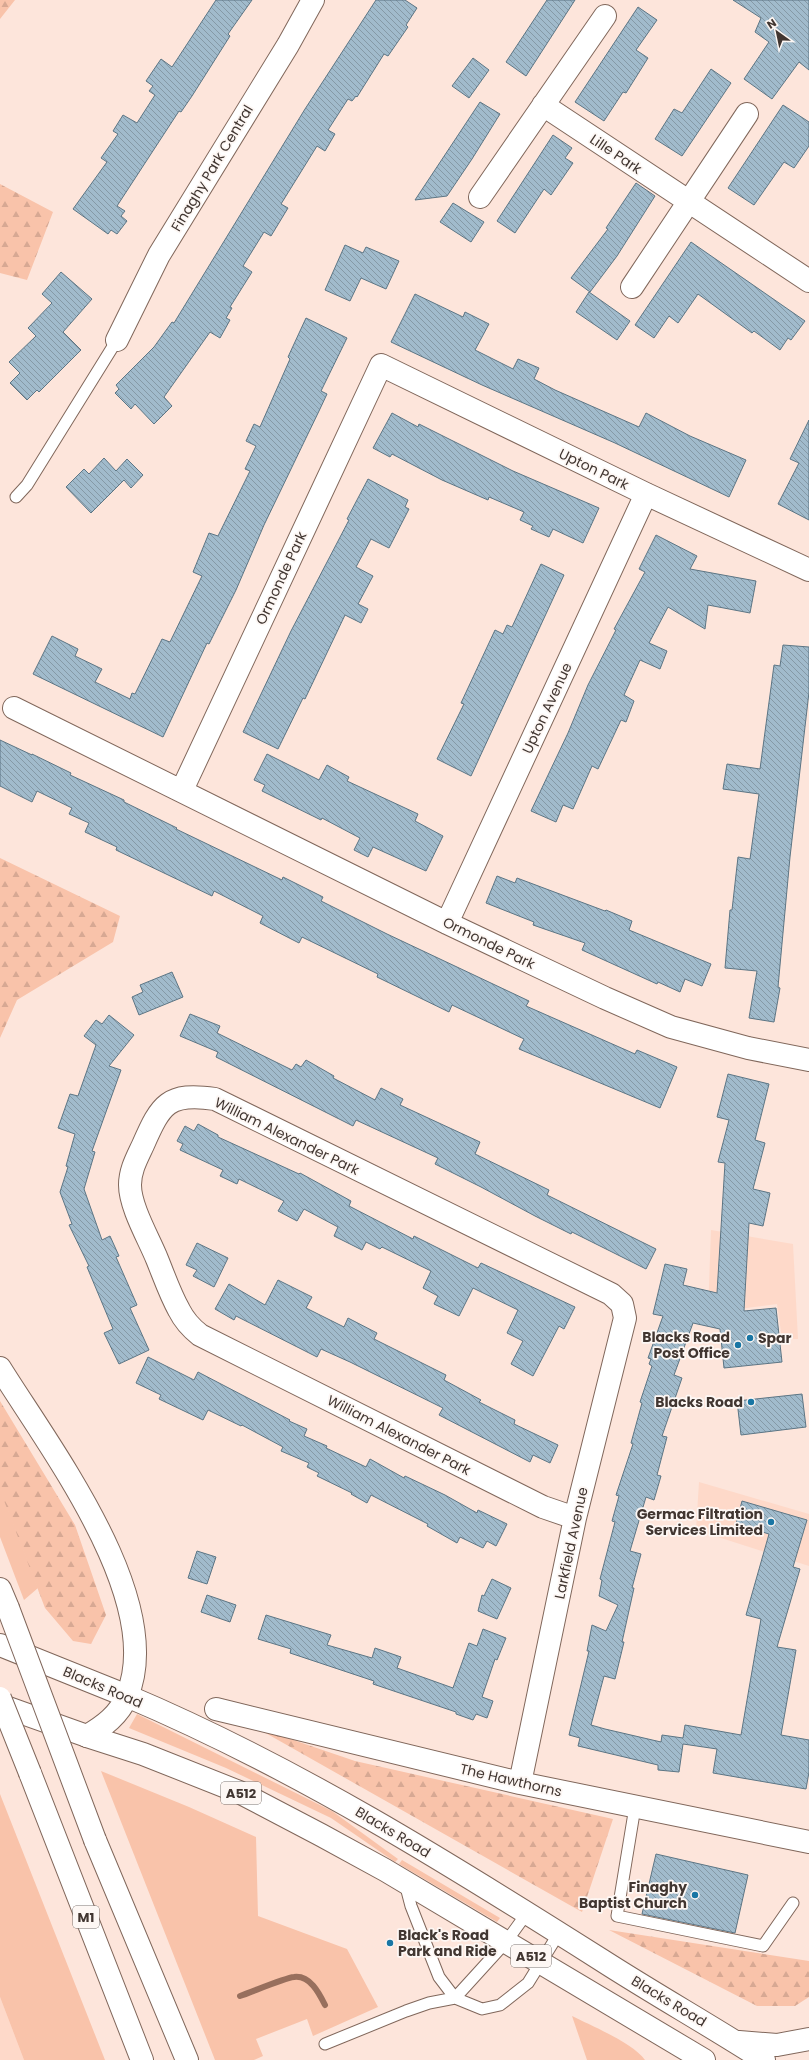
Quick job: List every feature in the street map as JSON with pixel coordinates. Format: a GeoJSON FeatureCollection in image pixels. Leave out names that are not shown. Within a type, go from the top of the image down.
{"type":"FeatureCollection","features":[{"type":"Feature","properties":{"kind":"main road","name":"Finaghy Park Central"},"geometry":{"type":"LineString","coordinates":[[117,340],[159,255],[288,44],[313,0]]}},
{"type":"Feature","properties":{"kind":"main road"},"geometry":{"type":"LineString","coordinates":[[480,197],[604,16]]}},
{"type":"Feature","properties":{"kind":"main road","name":"Lille Park"},"geometry":{"type":"LineString","coordinates":[[544,105],[809,281]]}},
{"type":"Feature","properties":{"kind":"main road"},"geometry":{"type":"LineString","coordinates":[[632,287],[747,114]]}},
{"type":"Feature","properties":{"kind":"main road","name":"Upton Park"},"geometry":{"type":"LineString","coordinates":[[381,365],[646,494],[809,570]]}},
{"type":"Feature","properties":{"kind":"main road","name":"Ormonde Park"},"geometry":{"type":"LineString","coordinates":[[182,790],[381,365]]}},
{"type":"Feature","properties":{"kind":"main road","name":"Upton Avenue"},"geometry":{"type":"LineString","coordinates":[[447,923],[646,494]]}},
{"type":"Feature","properties":{"kind":"main road","name":"Ormonde Park"},"geometry":{"type":"LineString","coordinates":[[14,708],[182,790],[447,923],[605,998],[671,1027],[748,1048],[809,1060]]}},
{"type":"Feature","properties":{"kind":"main road","name":"William Alexander Park"},"geometry":{"type":"LineString","coordinates":[[575,1518],[543,1507],[200,1336],[189,1326],[179,1310],[138,1215],[130,1185],[132,1171],[157,1115],[167,1104],[178,1098],[193,1096],[215,1099],[611,1294],[622,1304]]}},
{"type":"Feature","properties":{"kind":"main road","name":"Larkfield Avenue"},"geometry":{"type":"LineString","coordinates":[[520,1783],[575,1518],[624,1318],[622,1304]]}},
{"type":"Feature","properties":{"kind":"main road"},"geometry":{"type":"LineString","coordinates":[[0,1368],[91,1515],[111,1552],[124,1584],[135,1640],[134,1667],[127,1696],[109,1722],[87,1736]]}},
{"type":"Feature","properties":{"kind":"main road"},"geometry":{"type":"LineString","coordinates":[[4,1598],[95,1840],[187,2060]]}},
{"type":"Feature","properties":{"kind":"main road","name":"Blacks Road"},"geometry":{"type":"LineString","coordinates":[[0,1645],[127,1696],[217,1736],[296,1777],[356,1810],[527,1913],[764,2060]]}},
{"type":"Feature","properties":{"kind":"main road","name":"M1"},"geometry":{"type":"LineString","coordinates":[[0,1698],[142,2060]]}},
{"type":"Feature","properties":{"kind":"main road","name":"A512"},"geometry":{"type":"LineString","coordinates":[[0,1705],[143,1754],[239,1792],[321,1835],[404,1882],[704,2060]]}},
{"type":"Feature","properties":{"kind":"main road","name":"The Hawthorns"},"geometry":{"type":"LineString","coordinates":[[216,1709],[520,1783],[809,1842]]}},
{"type":"Feature","properties":{"kind":"main road"},"geometry":{"type":"LineString","coordinates":[[657,2031],[674,2060]]}},
{"type":"Feature","properties":{"kind":"main road"},"geometry":{"type":"LineString","coordinates":[[734,2041],[777,2045],[809,2039]]}},
{"type":"Feature","properties":{"kind":"lane"},"geometry":{"type":"LineString","coordinates":[[16,496],[27,486],[117,340]]}},
{"type":"Feature","properties":{"kind":"lane"},"geometry":{"type":"LineString","coordinates":[[635,1807],[618,1916],[763,1946],[793,1903]]}},
{"type":"Feature","properties":{"kind":"lane"},"geometry":{"type":"LineString","coordinates":[[404,1882],[411,1906],[439,1977],[455,1998],[482,2009],[500,2005],[528,1983],[542,1963],[559,1933]]}},
{"type":"Feature","properties":{"kind":"lane"},"geometry":{"type":"LineString","coordinates":[[324,2044],[406,2011],[429,2003],[455,1998],[506,1942],[527,1913]]}},
{"type":"Feature","properties":{"kind":"shaded area"},"geometry":{"type":"Polygon","coordinates":[[[711,1230],[793,1244],[798,1339],[782,1339],[777,1304],[708,1313],[711,1230]]]}},
{"type":"Feature","properties":{"kind":"shaded area"},"geometry":{"type":"Polygon","coordinates":[[[699,1482],[809,1514],[809,1566],[696,1530],[699,1482]]]}},
{"type":"Feature","properties":{"kind":"shaded area"},"geometry":{"type":"Polygon","coordinates":[[[0,1997],[24,2060],[0,2060],[0,1997]]]}},
{"type":"Feature","properties":{"kind":"green space"},"geometry":{"type":"Polygon","coordinates":[[[0,0],[15,0],[0,19],[0,0]]]}},
{"type":"Feature","properties":{"kind":"green space"},"geometry":{"type":"Polygon","coordinates":[[[0,184],[53,212],[27,280],[0,273],[0,184]]]}},
{"type":"Feature","properties":{"kind":"green space"},"geometry":{"type":"Polygon","coordinates":[[[0,858],[120,916],[113,942],[17,1000],[0,1038],[0,858]]]}},
{"type":"Feature","properties":{"kind":"green space"},"geometry":{"type":"Polygon","coordinates":[[[0,1401],[75,1525],[106,1615],[91,1644],[73,1641],[45,1608],[0,1490],[0,1401]]]}},
{"type":"Feature","properties":{"kind":"green space"},"geometry":{"type":"Polygon","coordinates":[[[0,1488],[38,1588],[24,1600],[0,1537],[0,1488]]]}},
{"type":"Feature","properties":{"kind":"green space"},"geometry":{"type":"Polygon","coordinates":[[[137,1714],[332,1811],[398,1859],[395,1862],[331,1818],[226,1768],[129,1728],[137,1714]]]}},
{"type":"Feature","properties":{"kind":"green space"},"geometry":{"type":"Polygon","coordinates":[[[255,1727],[355,1761],[613,1819],[582,1912],[255,1727]]]}},
{"type":"Feature","properties":{"kind":"green space"},"geometry":{"type":"Polygon","coordinates":[[[101,1771],[189,1807],[256,1837],[258,1916],[347,1949],[378,2007],[313,2036],[307,2019],[256,2039],[263,2056],[254,2060],[215,2060],[101,1771]]]}},
{"type":"Feature","properties":{"kind":"green space"},"geometry":{"type":"Polygon","coordinates":[[[0,1794],[105,2060],[24,2060],[0,1997],[0,1794]]]}},
{"type":"Feature","properties":{"kind":"green space"},"geometry":{"type":"Polygon","coordinates":[[[402,1860],[500,1918],[497,1922],[399,1864],[402,1860]]]}},
{"type":"Feature","properties":{"kind":"green space"},"geometry":{"type":"Polygon","coordinates":[[[609,1930],[809,1961],[809,1997],[795,2006],[757,2006],[609,1930]]]}},
{"type":"Feature","properties":{"kind":"green space"},"geometry":{"type":"Polygon","coordinates":[[[572,2016],[622,2041],[645,2060],[587,2060],[572,2016]]]}},
{"type":"Feature","properties":{"kind":"building"},"geometry":{"type":"Polygon","coordinates":[[[216,0],[252,0],[228,34],[230,36],[192,96],[181,112],[179,111],[117,206],[125,211],[121,216],[127,221],[117,234],[111,230],[108,234],[73,209],[107,162],[101,158],[118,134],[113,131],[123,115],[137,123],[155,95],[149,91],[153,86],[146,81],[161,59],[172,67],[216,0]]]}},
{"type":"Feature","properties":{"kind":"building"},"geometry":{"type":"Polygon","coordinates":[[[376,0],[405,0],[417,8],[406,25],[408,27],[388,56],[384,54],[357,97],[356,96],[352,101],[348,99],[328,130],[335,134],[325,151],[317,146],[281,204],[288,208],[271,236],[264,232],[243,266],[252,272],[230,307],[232,308],[226,318],[230,320],[220,338],[210,332],[164,397],[172,406],[154,424],[135,404],[131,409],[115,393],[119,389],[116,385],[154,347],[172,322],[174,323],[305,109],[376,0]]]}},
{"type":"Feature","properties":{"kind":"building"},"geometry":{"type":"Polygon","coordinates":[[[547,0],[575,0],[526,76],[506,62],[547,0]]]}},
{"type":"Feature","properties":{"kind":"building"},"geometry":{"type":"Polygon","coordinates":[[[733,0],[809,0],[809,70],[799,62],[772,99],[744,79],[769,42],[755,32],[761,18],[733,0]]]}},
{"type":"Feature","properties":{"kind":"building"},"geometry":{"type":"Polygon","coordinates":[[[638,7],[657,20],[636,50],[648,58],[626,93],[623,92],[604,121],[575,102],[638,7]]]}},
{"type":"Feature","properties":{"kind":"building"},"geometry":{"type":"Polygon","coordinates":[[[473,58],[489,70],[469,98],[452,86],[473,58]]]}},
{"type":"Feature","properties":{"kind":"building"},"geometry":{"type":"Polygon","coordinates":[[[711,69],[731,83],[682,156],[655,139],[674,109],[682,113],[711,69]]]}},
{"type":"Feature","properties":{"kind":"building"},"geometry":{"type":"Polygon","coordinates":[[[480,102],[500,114],[472,159],[447,196],[415,200],[480,102]]]}},
{"type":"Feature","properties":{"kind":"building"},"geometry":{"type":"Polygon","coordinates":[[[783,105],[809,122],[809,146],[794,168],[784,162],[754,205],[728,188],[783,105]]]}},
{"type":"Feature","properties":{"kind":"building"},"geometry":{"type":"Polygon","coordinates":[[[553,135],[572,148],[565,158],[573,163],[551,195],[544,189],[515,233],[497,221],[553,135]]]}},
{"type":"Feature","properties":{"kind":"building"},"geometry":{"type":"Polygon","coordinates":[[[636,183],[655,196],[617,256],[590,292],[571,278],[608,229],[606,228],[636,183]]]}},
{"type":"Feature","properties":{"kind":"building"},"geometry":{"type":"Polygon","coordinates":[[[453,203],[484,222],[471,242],[440,222],[453,203]]]}},
{"type":"Feature","properties":{"kind":"building"},"geometry":{"type":"Polygon","coordinates":[[[691,242],[805,321],[791,340],[788,338],[780,350],[754,331],[752,333],[698,294],[678,323],[669,316],[654,338],[635,325],[691,242]]]}},
{"type":"Feature","properties":{"kind":"building"},"geometry":{"type":"Polygon","coordinates":[[[345,245],[363,253],[366,247],[399,261],[386,289],[361,278],[350,301],[325,290],[345,245]]]}},
{"type":"Feature","properties":{"kind":"building"},"geometry":{"type":"Polygon","coordinates":[[[61,272],[92,299],[63,332],[81,350],[39,392],[37,390],[27,400],[10,383],[20,373],[9,362],[36,336],[28,328],[52,303],[42,294],[61,272]]]}},
{"type":"Feature","properties":{"kind":"building"},"geometry":{"type":"Polygon","coordinates":[[[589,292],[630,321],[617,340],[576,312],[589,292]]]}},
{"type":"Feature","properties":{"kind":"building"},"geometry":{"type":"Polygon","coordinates":[[[415,294],[463,317],[465,312],[489,324],[475,350],[513,369],[518,359],[539,368],[534,379],[555,390],[639,427],[646,413],[690,436],[746,460],[729,497],[615,443],[482,385],[391,342],[415,294]]]}},
{"type":"Feature","properties":{"kind":"building"},"geometry":{"type":"Polygon","coordinates":[[[306,318],[347,338],[321,391],[327,394],[264,525],[236,590],[209,644],[207,643],[163,737],[33,674],[52,636],[78,649],[75,656],[102,669],[95,682],[130,699],[132,693],[135,694],[162,639],[170,642],[202,576],[193,572],[209,533],[218,536],[250,471],[245,469],[256,446],[246,441],[254,424],[260,427],[290,359],[288,357],[306,318]]]}},
{"type":"Feature","properties":{"kind":"building"},"geometry":{"type":"Polygon","coordinates":[[[392,413],[418,427],[419,424],[513,471],[599,508],[583,543],[553,529],[549,537],[531,529],[533,526],[520,520],[524,512],[489,497],[488,500],[442,480],[392,454],[390,457],[373,448],[392,413]]]}},
{"type":"Feature","properties":{"kind":"building"},"geometry":{"type":"Polygon","coordinates":[[[809,420],[809,520],[778,504],[799,463],[790,459],[809,420]]]}},
{"type":"Feature","properties":{"kind":"building"},"geometry":{"type":"Polygon","coordinates":[[[104,458],[116,471],[127,459],[143,475],[131,488],[124,480],[91,513],[66,487],[84,469],[89,474],[104,458]]]}},
{"type":"Feature","properties":{"kind":"building"},"geometry":{"type":"Polygon","coordinates":[[[368,479],[408,500],[405,507],[409,509],[389,548],[371,539],[356,567],[373,576],[358,604],[368,609],[361,623],[345,615],[305,699],[303,698],[278,749],[243,732],[291,631],[349,520],[347,519],[368,479]]]}},
{"type":"Feature","properties":{"kind":"building"},"geometry":{"type":"Polygon","coordinates":[[[656,535],[697,556],[690,569],[756,581],[750,613],[708,605],[705,629],[668,607],[649,643],[667,651],[660,669],[640,660],[624,695],[634,701],[626,722],[621,720],[598,769],[592,766],[573,809],[563,805],[556,822],[531,811],[568,733],[588,685],[616,630],[614,629],[645,572],[639,569],[656,535]]]}},
{"type":"Feature","properties":{"kind":"building"},"geometry":{"type":"Polygon","coordinates":[[[541,564],[564,575],[471,776],[437,759],[464,704],[461,703],[495,630],[503,634],[507,625],[512,627],[541,564]]]}},
{"type":"Feature","properties":{"kind":"building"},"geometry":{"type":"Polygon","coordinates":[[[783,645],[809,647],[809,692],[790,857],[778,987],[780,988],[774,1022],[749,1018],[757,971],[725,968],[730,910],[732,910],[738,857],[750,859],[759,794],[723,789],[727,764],[760,769],[774,665],[780,666],[783,645]]]}},
{"type":"Feature","properties":{"kind":"building"},"geometry":{"type":"Polygon","coordinates":[[[0,740],[71,773],[70,775],[124,800],[124,802],[177,828],[176,829],[282,880],[283,877],[323,897],[321,901],[387,934],[529,1001],[526,1006],[635,1054],[637,1050],[677,1067],[660,1108],[519,1049],[524,1039],[452,1005],[449,1012],[377,977],[378,974],[302,937],[299,943],[260,923],[263,916],[214,891],[212,896],[116,850],[117,847],[85,832],[89,823],[69,814],[72,808],[37,791],[32,802],[0,786],[0,740]]]}},
{"type":"Feature","properties":{"kind":"building"},"geometry":{"type":"Polygon","coordinates":[[[267,754],[319,780],[327,765],[349,777],[347,781],[418,814],[415,821],[443,836],[426,871],[373,847],[368,857],[354,850],[360,838],[322,818],[321,820],[262,791],[265,785],[254,780],[267,754]]]}},
{"type":"Feature","properties":{"kind":"building"},"geometry":{"type":"Polygon","coordinates":[[[497,876],[515,883],[517,878],[632,921],[629,930],[711,964],[702,986],[685,979],[680,992],[658,982],[657,984],[582,950],[585,943],[533,925],[534,922],[486,903],[497,876]]]}},
{"type":"Feature","properties":{"kind":"building"},"geometry":{"type":"Polygon","coordinates":[[[172,972],[183,997],[139,1015],[132,997],[143,992],[140,985],[172,972]]]}},
{"type":"Feature","properties":{"kind":"building"},"geometry":{"type":"Polygon","coordinates":[[[190,1014],[220,1026],[217,1033],[292,1070],[296,1064],[301,1067],[306,1060],[334,1076],[333,1078],[375,1100],[381,1088],[403,1099],[400,1105],[480,1142],[475,1154],[549,1190],[547,1195],[656,1249],[646,1269],[572,1232],[571,1234],[435,1164],[438,1158],[356,1120],[353,1126],[216,1057],[218,1052],[180,1036],[190,1014]]]}},
{"type":"Feature","properties":{"kind":"building"},"geometry":{"type":"Polygon","coordinates":[[[109,1015],[134,1035],[109,1066],[121,1070],[92,1151],[95,1152],[84,1189],[102,1240],[110,1236],[119,1256],[116,1257],[137,1305],[130,1308],[149,1350],[119,1364],[104,1333],[113,1329],[87,1267],[89,1266],[69,1225],[72,1224],[60,1192],[68,1167],[66,1166],[75,1134],[58,1128],[70,1094],[78,1096],[96,1045],[84,1036],[96,1020],[102,1024],[109,1015]]]}},
{"type":"Feature","properties":{"kind":"building"},"geometry":{"type":"Polygon","coordinates":[[[728,1074],[769,1084],[755,1140],[765,1143],[753,1189],[770,1193],[763,1226],[749,1223],[744,1311],[776,1308],[782,1362],[724,1368],[720,1329],[693,1323],[674,1375],[682,1378],[662,1436],[667,1437],[657,1475],[661,1476],[654,1500],[646,1497],[630,1551],[641,1554],[632,1588],[634,1588],[622,1642],[624,1642],[615,1679],[604,1676],[591,1725],[661,1742],[662,1735],[683,1738],[685,1725],[741,1735],[761,1619],[746,1615],[769,1534],[736,1524],[742,1501],[807,1520],[793,1567],[800,1569],[777,1647],[796,1650],[781,1735],[809,1740],[809,1772],[806,1789],[713,1773],[717,1749],[683,1744],[679,1772],[658,1770],[658,1765],[578,1746],[580,1738],[569,1735],[589,1651],[587,1651],[592,1625],[606,1631],[618,1605],[599,1596],[602,1580],[600,1579],[615,1522],[612,1521],[619,1496],[616,1495],[633,1444],[631,1443],[642,1403],[640,1402],[652,1366],[649,1364],[651,1359],[648,1358],[663,1316],[653,1314],[665,1264],[687,1269],[683,1285],[717,1293],[725,1163],[718,1162],[729,1120],[717,1117],[728,1074]]]}},
{"type":"Feature","properties":{"kind":"building"},"geometry":{"type":"Polygon","coordinates":[[[198,1124],[218,1135],[218,1137],[299,1174],[300,1173],[351,1201],[349,1206],[413,1239],[414,1236],[478,1268],[481,1263],[575,1307],[564,1329],[559,1326],[533,1376],[511,1364],[523,1341],[507,1333],[518,1310],[473,1288],[459,1316],[434,1304],[438,1296],[423,1288],[431,1271],[382,1247],[380,1249],[366,1242],[362,1250],[334,1236],[338,1227],[304,1209],[297,1221],[278,1211],[284,1201],[239,1179],[237,1184],[220,1176],[223,1170],[180,1150],[183,1144],[177,1141],[185,1126],[194,1131],[198,1124]]]}},
{"type":"Feature","properties":{"kind":"building"},"geometry":{"type":"Polygon","coordinates":[[[197,1243],[228,1258],[214,1287],[193,1276],[197,1270],[186,1265],[197,1243]]]}},
{"type":"Feature","properties":{"kind":"building"},"geometry":{"type":"Polygon","coordinates":[[[278,1280],[312,1297],[306,1308],[344,1327],[348,1318],[377,1333],[374,1339],[446,1375],[444,1380],[481,1400],[479,1402],[515,1420],[514,1424],[558,1445],[550,1463],[533,1455],[530,1462],[439,1415],[443,1408],[350,1362],[321,1349],[317,1357],[236,1316],[234,1320],[215,1309],[229,1284],[265,1305],[278,1280]]]}},
{"type":"Feature","properties":{"kind":"building"},"geometry":{"type":"Polygon","coordinates":[[[148,1357],[194,1380],[198,1372],[290,1420],[289,1421],[307,1429],[304,1436],[327,1446],[326,1448],[366,1467],[370,1459],[404,1478],[405,1476],[445,1495],[477,1513],[478,1510],[507,1524],[496,1546],[487,1541],[483,1548],[460,1537],[457,1543],[427,1526],[428,1524],[371,1495],[367,1503],[351,1494],[352,1493],[317,1476],[319,1473],[307,1467],[309,1463],[281,1451],[283,1447],[242,1425],[241,1426],[208,1410],[203,1420],[159,1399],[161,1395],[136,1383],[148,1357]]]}},
{"type":"Feature","properties":{"kind":"building"},"geometry":{"type":"Polygon","coordinates":[[[802,1394],[806,1427],[741,1435],[737,1401],[802,1394]]]}},
{"type":"Feature","properties":{"kind":"building"},"geometry":{"type":"Polygon","coordinates":[[[197,1551],[216,1557],[207,1584],[188,1578],[197,1551]]]}},
{"type":"Feature","properties":{"kind":"building"},"geometry":{"type":"Polygon","coordinates":[[[492,1579],[511,1588],[497,1619],[478,1611],[482,1595],[484,1596],[492,1579]]]}},
{"type":"Feature","properties":{"kind":"building"},"geometry":{"type":"Polygon","coordinates":[[[207,1595],[236,1605],[230,1622],[201,1612],[207,1595]]]}},
{"type":"Feature","properties":{"kind":"building"},"geometry":{"type":"Polygon","coordinates":[[[266,1615],[331,1635],[327,1645],[372,1658],[375,1648],[401,1657],[397,1668],[453,1688],[469,1643],[477,1646],[483,1629],[506,1638],[497,1660],[495,1659],[482,1697],[493,1701],[487,1718],[476,1714],[473,1720],[456,1714],[456,1712],[373,1684],[374,1681],[290,1653],[291,1649],[258,1639],[266,1615]]]}},
{"type":"Feature","properties":{"kind":"building","name":"Finaghy Baptist Church"},"geometry":{"type":"Polygon","coordinates":[[[656,1854],[748,1875],[735,1933],[642,1914],[656,1854]]]}},
{"type":"Feature","properties":{"kind":"waterway"},"geometry":{"type":"LineString","coordinates":[[240,1996],[283,1980],[300,1977],[305,1979],[313,1986],[325,2005]]}},
{"type":"Feature","properties":{"kind":"place","name":"Spar"},"geometry":{"type":"Point","coordinates":[750,1338]}},
{"type":"Feature","properties":{"kind":"place","name":"Blacks Road Post Office"},"geometry":{"type":"Point","coordinates":[738,1345]}},
{"type":"Feature","properties":{"kind":"place","name":"Blacks Road"},"geometry":{"type":"Point","coordinates":[751,1402]}},
{"type":"Feature","properties":{"kind":"place","name":"Germac Filtration Services Limited"},"geometry":{"type":"Point","coordinates":[771,1522]}},
{"type":"Feature","properties":{"kind":"place","name":"Finaghy Baptist Church"},"geometry":{"type":"Point","coordinates":[695,1895]}},
{"type":"Feature","properties":{"kind":"place","name":"Black's Road Park and Ride"},"geometry":{"type":"Point","coordinates":[390,1943]}}]}
